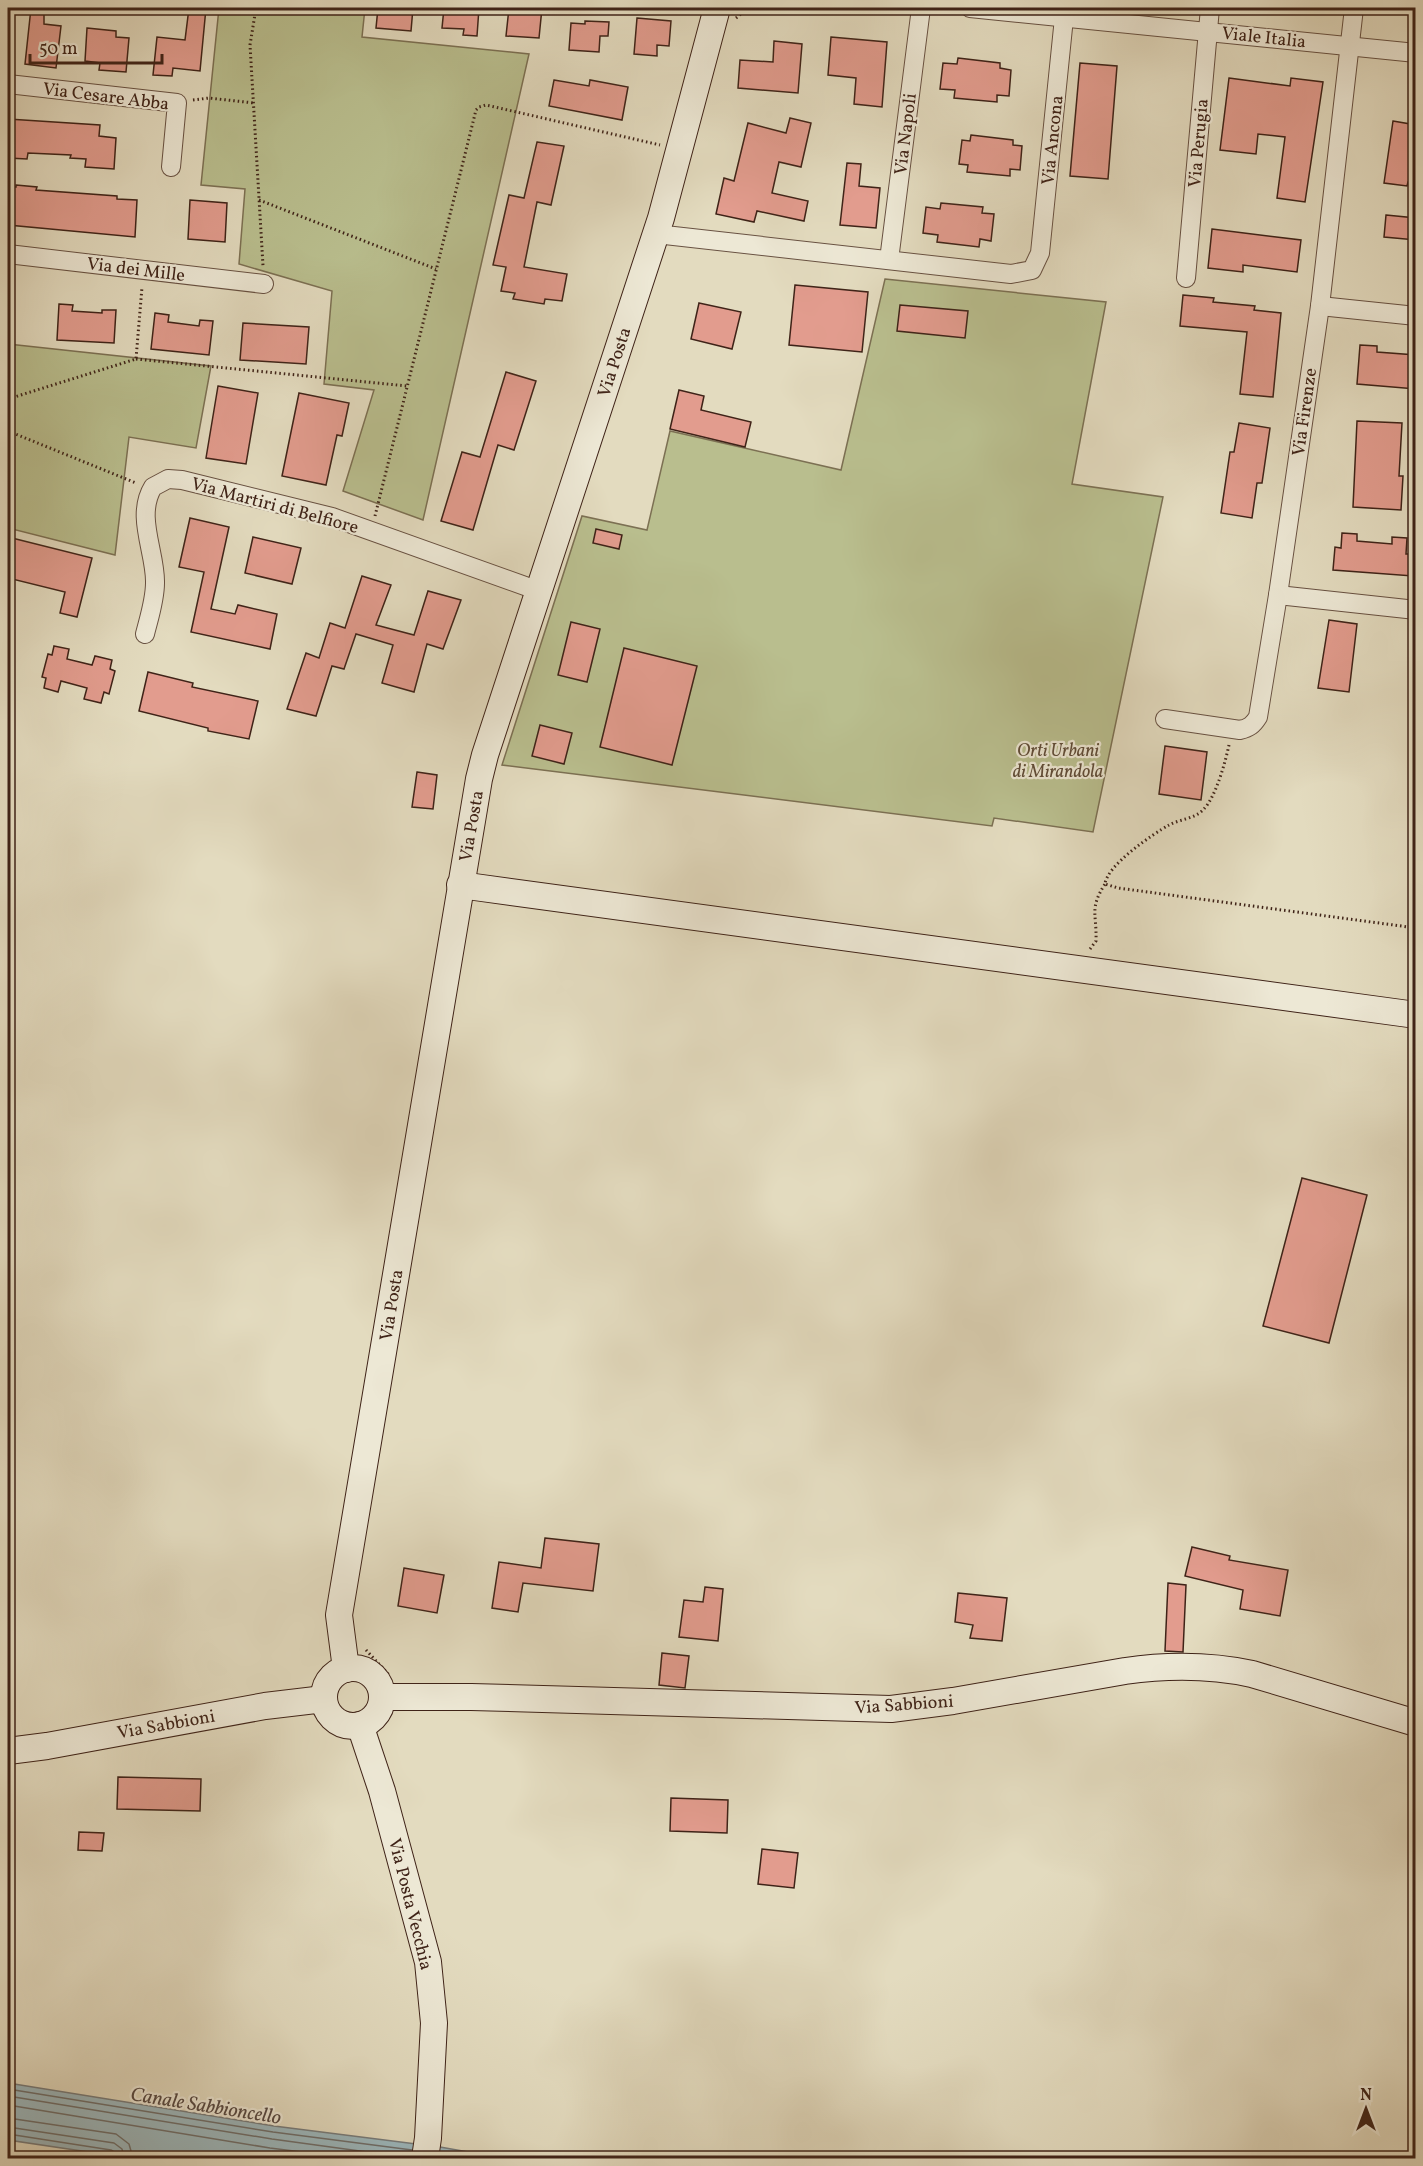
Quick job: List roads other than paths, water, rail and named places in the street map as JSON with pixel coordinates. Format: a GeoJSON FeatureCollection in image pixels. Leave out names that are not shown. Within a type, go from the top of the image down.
{"type":"FeatureCollection","features":[{"type":"Feature","properties":{"kind":"street","name":"Via Napoli"},"geometry":{"type":"LineString","coordinates":[[889,260],[921,8]]}},
{"type":"Feature","properties":{"kind":"street","name":"Viale Italia"},"geometry":{"type":"LineString","coordinates":[[970,8],[1064,12],[1208,31],[1416,53]]}},
{"type":"Feature","properties":{"kind":"street","name":"Via Perugia"},"geometry":{"type":"LineString","coordinates":[[1186,278],[1210,8]]}},
{"type":"Feature","properties":{"kind":"street","name":"Via Firenze"},"geometry":{"type":"LineString","coordinates":[[1165,719],[1231,729],[1247,729],[1258,717],[1320,306],[1354,8]]}},
{"type":"Feature","properties":{"kind":"street","name":"Via Ancona"},"geometry":{"type":"LineString","coordinates":[[889,260],[1011,274],[1032,270],[1040,253],[1064,12]]}},
{"type":"Feature","properties":{"kind":"street","name":"Via Posta"},"geometry":{"type":"LineString","coordinates":[[346,1669],[339,1615],[460,885],[485,755],[656,234],[679,149],[726,13]]}},
{"type":"Feature","properties":{"kind":"street","name":"Via Cesare Abba"},"geometry":{"type":"LineString","coordinates":[[8,84],[177,103],[171,168]]}},
{"type":"Feature","properties":{"kind":"street"},"geometry":{"type":"LineString","coordinates":[[656,234],[889,260]]}},
{"type":"Feature","properties":{"kind":"street","name":"Via dei Mille"},"geometry":{"type":"LineString","coordinates":[[8,254],[264,284]]}},
{"type":"Feature","properties":{"kind":"street"},"geometry":{"type":"LineString","coordinates":[[1320,306],[1416,316]]}},
{"type":"Feature","properties":{"kind":"street","name":"Via Martiri di Belfiore"},"geometry":{"type":"LineString","coordinates":[[146,634],[155,582],[147,505],[151,490],[159,482],[168,479],[182,480],[332,517],[539,591]]}},
{"type":"Feature","properties":{"kind":"street"},"geometry":{"type":"LineString","coordinates":[[1278,595],[1416,610]]}},
{"type":"Feature","properties":{"kind":"street"},"geometry":{"type":"LineString","coordinates":[[460,885],[1416,1014]]}},
{"type":"Feature","properties":{"kind":"street","name":"Via Sabbioni"},"geometry":{"type":"LineString","coordinates":[[389,1688],[471,1697],[891,1709],[953,1701],[1152,1667],[1203,1667],[1226,1668],[1252,1674],[1416,1722]]}},
{"type":"Feature","properties":{"kind":"street"},"geometry":{"type":"LineString","coordinates":[[346,1669],[366,1672],[380,1687],[389,1688],[376,1715],[360,1725],[350,1726],[340,1723],[326,1709],[325,1689],[337,1673],[346,1669]]}},
{"type":"Feature","properties":{"kind":"street","name":"Via Sabbioni"},"geometry":{"type":"LineString","coordinates":[[8,1750],[47,1746],[265,1706],[324,1699]]}},
{"type":"Feature","properties":{"kind":"street","name":"Via Posta Vecchia"},"geometry":{"type":"LineString","coordinates":[[360,1725],[382,1791],[428,1962],[434,2023],[426,2148]]}},
{"type":"Feature","properties":{"kind":"water"},"geometry":{"type":"Polygon","coordinates":[[[8,2083],[274,2126],[440,2147],[502,2158],[129,2158],[8,2140],[8,2083]]]}},
{"type":"Feature","properties":{"kind":"park label","name":"Orti Urbani di Mirandola"},"geometry":{"type":"Point","coordinates":[1058,760]}},
{"type":"Feature","properties":{"kind":"water label","name":"Canale Sabbioncello"},"geometry":{"type":"Point","coordinates":[206,2105]}}]}
